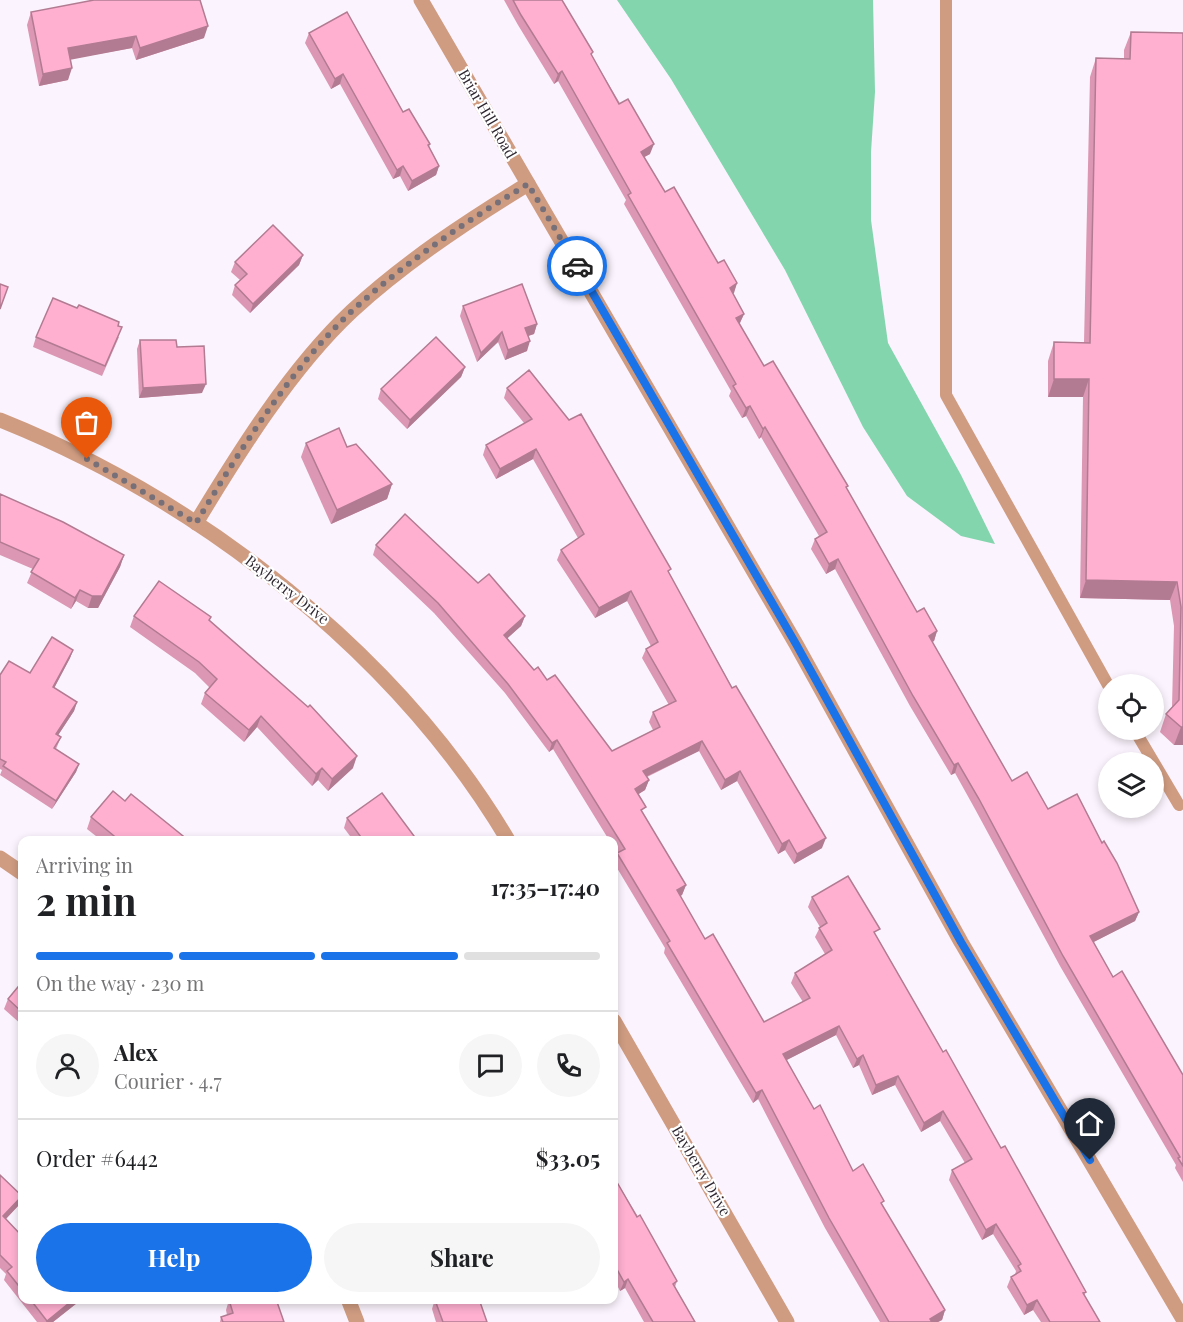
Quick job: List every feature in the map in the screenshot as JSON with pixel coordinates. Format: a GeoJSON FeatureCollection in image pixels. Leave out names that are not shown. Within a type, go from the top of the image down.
{"type":"FeatureCollection","features":[{"type":"Feature","properties":{"kind":"street","name":"Briar Hill Road"},"geometry":{"type":"LineString","coordinates":[[421,0],[796,644],[961,942],[1183,1320]]}},
{"type":"Feature","properties":{"kind":"street"},"geometry":{"type":"LineString","coordinates":[[196,523],[249,436],[311,357],[351,312],[423,254],[528,184]]}},
{"type":"Feature","properties":{"kind":"street","name":"Bayberry Drive"},"geometry":{"type":"LineString","coordinates":[[0,420],[52,440],[123,478],[196,523],[256,565],[333,627],[396,692],[447,753],[505,836]]}},
{"type":"Feature","properties":{"kind":"street"},"geometry":{"type":"LineString","coordinates":[[0,858],[18,870]]}},
{"type":"Feature","properties":{"kind":"street","name":"Bayberry Drive"},"geometry":{"type":"LineString","coordinates":[[618,1028],[787,1322]]}},
{"type":"Feature","properties":{"kind":"street"},"geometry":{"type":"LineString","coordinates":[[350,1304],[357,1322]]}},
{"type":"Feature","properties":{"kind":"lane"},"geometry":{"type":"LineString","coordinates":[[946,0],[946,395],[1102,674]]}},
{"type":"Feature","properties":{"kind":"lane"},"geometry":{"type":"LineString","coordinates":[[1141,740],[1179,805]]}},
{"type":"Feature","properties":{"kind":"green space"},"geometry":{"type":"Polygon","coordinates":[[[617,0],[873,0],[875,92],[871,152],[871,220],[888,343],[961,475],[995,544],[961,536],[907,496],[863,427],[785,270],[671,79],[617,0]]]}},
{"type":"Feature","properties":{"kind":"building"},"geometry":{"type":"Polygon","coordinates":[[[94,0],[200,0],[208,26],[140,48],[136,36],[68,48],[72,68],[43,74],[31,12],[94,0]]]}},
{"type":"Feature","properties":{"kind":"building"},"geometry":{"type":"Polygon","coordinates":[[[513,0],[562,0],[593,52],[591,54],[619,104],[628,99],[654,144],[641,152],[665,192],[674,187],[718,263],[724,260],[737,283],[730,288],[744,314],[736,318],[764,366],[773,361],[848,486],[846,487],[917,612],[924,608],[937,631],[929,636],[1012,781],[1027,772],[1048,809],[1077,794],[1102,843],[1104,841],[1117,863],[1139,912],[1090,936],[1113,977],[1122,971],[1183,1075],[1183,1166],[1178,1158],[1180,1157],[1063,956],[958,763],[954,765],[913,696],[838,559],[829,564],[815,539],[827,532],[765,427],[763,429],[750,406],[746,408],[733,386],[736,384],[628,195],[631,193],[562,71],[558,74],[513,0]]]}},
{"type":"Feature","properties":{"kind":"building"},"geometry":{"type":"Polygon","coordinates":[[[347,12],[403,112],[409,109],[430,144],[428,145],[439,166],[412,181],[403,166],[397,170],[343,74],[335,79],[309,33],[347,12]]]}},
{"type":"Feature","properties":{"kind":"building"},"geometry":{"type":"Polygon","coordinates":[[[1131,32],[1183,33],[1183,727],[1166,714],[1179,700],[1181,607],[1177,582],[1086,580],[1089,379],[1054,379],[1054,342],[1090,343],[1096,58],[1130,59],[1131,32]]]}},
{"type":"Feature","properties":{"kind":"building"},"geometry":{"type":"Polygon","coordinates":[[[273,225],[303,255],[253,304],[235,285],[247,274],[235,262],[273,225]]]}},
{"type":"Feature","properties":{"kind":"building"},"geometry":{"type":"Polygon","coordinates":[[[0,284],[8,287],[0,309],[0,284]]]}},
{"type":"Feature","properties":{"kind":"building"},"geometry":{"type":"Polygon","coordinates":[[[522,284],[537,324],[525,328],[530,341],[508,350],[502,332],[481,353],[463,306],[522,284]]]}},
{"type":"Feature","properties":{"kind":"building"},"geometry":{"type":"Polygon","coordinates":[[[53,298],[77,308],[79,305],[119,322],[118,326],[122,327],[105,366],[36,337],[53,298]]]}},
{"type":"Feature","properties":{"kind":"building"},"geometry":{"type":"Polygon","coordinates":[[[436,337],[465,367],[410,420],[381,389],[436,337]]]}},
{"type":"Feature","properties":{"kind":"building"},"geometry":{"type":"Polygon","coordinates":[[[140,340],[176,340],[177,347],[204,346],[206,384],[143,388],[140,340]]]}},
{"type":"Feature","properties":{"kind":"building"},"geometry":{"type":"Polygon","coordinates":[[[529,370],[569,420],[581,414],[671,569],[668,571],[732,688],[736,686],[826,838],[797,854],[789,840],[782,844],[740,771],[725,780],[702,741],[643,771],[649,780],[635,789],[646,807],[641,810],[686,885],[677,890],[705,939],[713,934],[764,1022],[810,998],[795,973],[832,950],[819,928],[827,923],[812,897],[848,876],[880,929],[874,932],[943,1052],[946,1050],[1001,1148],[1005,1146],[1086,1292],[1083,1293],[1100,1322],[1050,1322],[1037,1300],[1027,1305],[1011,1277],[1021,1271],[1018,1266],[1021,1264],[996,1224],[986,1230],[952,1170],[972,1159],[943,1111],[924,1123],[898,1076],[876,1085],[863,1055],[857,1059],[839,1026],[783,1054],[814,1109],[820,1105],[853,1171],[863,1164],[884,1201],[881,1203],[945,1310],[930,1319],[932,1322],[889,1322],[829,1218],[762,1090],[756,1093],[667,943],[670,941],[618,855],[625,849],[618,836],[557,740],[552,743],[508,684],[438,603],[376,545],[405,514],[478,583],[489,574],[525,616],[504,635],[534,670],[538,667],[547,680],[555,675],[612,751],[660,727],[653,712],[676,701],[646,649],[658,642],[631,591],[599,608],[561,550],[584,534],[536,449],[500,469],[486,445],[532,419],[507,388],[529,370]]]}},
{"type":"Feature","properties":{"kind":"building"},"geometry":{"type":"Polygon","coordinates":[[[339,428],[347,447],[356,444],[392,484],[337,510],[306,443],[339,428]]]}},
{"type":"Feature","properties":{"kind":"building"},"geometry":{"type":"Polygon","coordinates":[[[0,494],[63,522],[124,555],[102,596],[92,596],[80,590],[75,598],[31,572],[39,559],[0,542],[0,494]]]}},
{"type":"Feature","properties":{"kind":"building"},"geometry":{"type":"Polygon","coordinates":[[[159,581],[211,617],[209,620],[308,707],[310,705],[357,756],[332,779],[322,768],[316,774],[261,716],[249,730],[205,693],[217,679],[199,662],[134,616],[159,581]]]}},
{"type":"Feature","properties":{"kind":"building"},"geometry":{"type":"Polygon","coordinates":[[[52,637],[73,650],[53,687],[77,702],[56,734],[61,737],[54,748],[79,764],[56,801],[3,766],[6,762],[0,759],[0,675],[9,661],[30,673],[52,637]]]}},
{"type":"Feature","properties":{"kind":"building"},"geometry":{"type":"Polygon","coordinates":[[[113,791],[125,801],[131,794],[183,836],[114,836],[91,817],[113,791]]]}},
{"type":"Feature","properties":{"kind":"building"},"geometry":{"type":"Polygon","coordinates":[[[382,793],[414,836],[360,836],[347,818],[382,793]]]}},
{"type":"Feature","properties":{"kind":"building"},"geometry":{"type":"Polygon","coordinates":[[[18,987],[18,1008],[8,999],[18,987]]]}},
{"type":"Feature","properties":{"kind":"building"},"geometry":{"type":"Polygon","coordinates":[[[0,1175],[18,1192],[18,1200],[3,1216],[18,1232],[18,1285],[7,1271],[12,1267],[0,1255],[0,1175]]]}},
{"type":"Feature","properties":{"kind":"building"},"geometry":{"type":"Polygon","coordinates":[[[618,1184],[637,1217],[640,1215],[677,1281],[673,1284],[695,1322],[653,1322],[628,1279],[624,1282],[618,1271],[618,1184]]]}},
{"type":"Feature","properties":{"kind":"building"},"geometry":{"type":"Polygon","coordinates":[[[34,1304],[68,1304],[47,1321],[34,1304]]]}},
{"type":"Feature","properties":{"kind":"building"},"geometry":{"type":"Polygon","coordinates":[[[230,1304],[278,1304],[284,1322],[223,1322],[221,1317],[233,1313],[230,1304]]]}},
{"type":"Feature","properties":{"kind":"building"},"geometry":{"type":"Polygon","coordinates":[[[436,1304],[481,1304],[487,1322],[443,1322],[436,1304]]]}},
{"type":"Feature","properties":{"kind":"way so far"},"geometry":{"type":"LineString","coordinates":[[87,459],[123,478],[196,523],[249,436],[311,357],[351,312],[423,254],[499,202],[528,184],[577,266]]}},
{"type":"Feature","properties":{"kind":"route"},"geometry":{"type":"LineString","coordinates":[[577,266],[796,644],[961,942],[1090,1160]]}}]}
